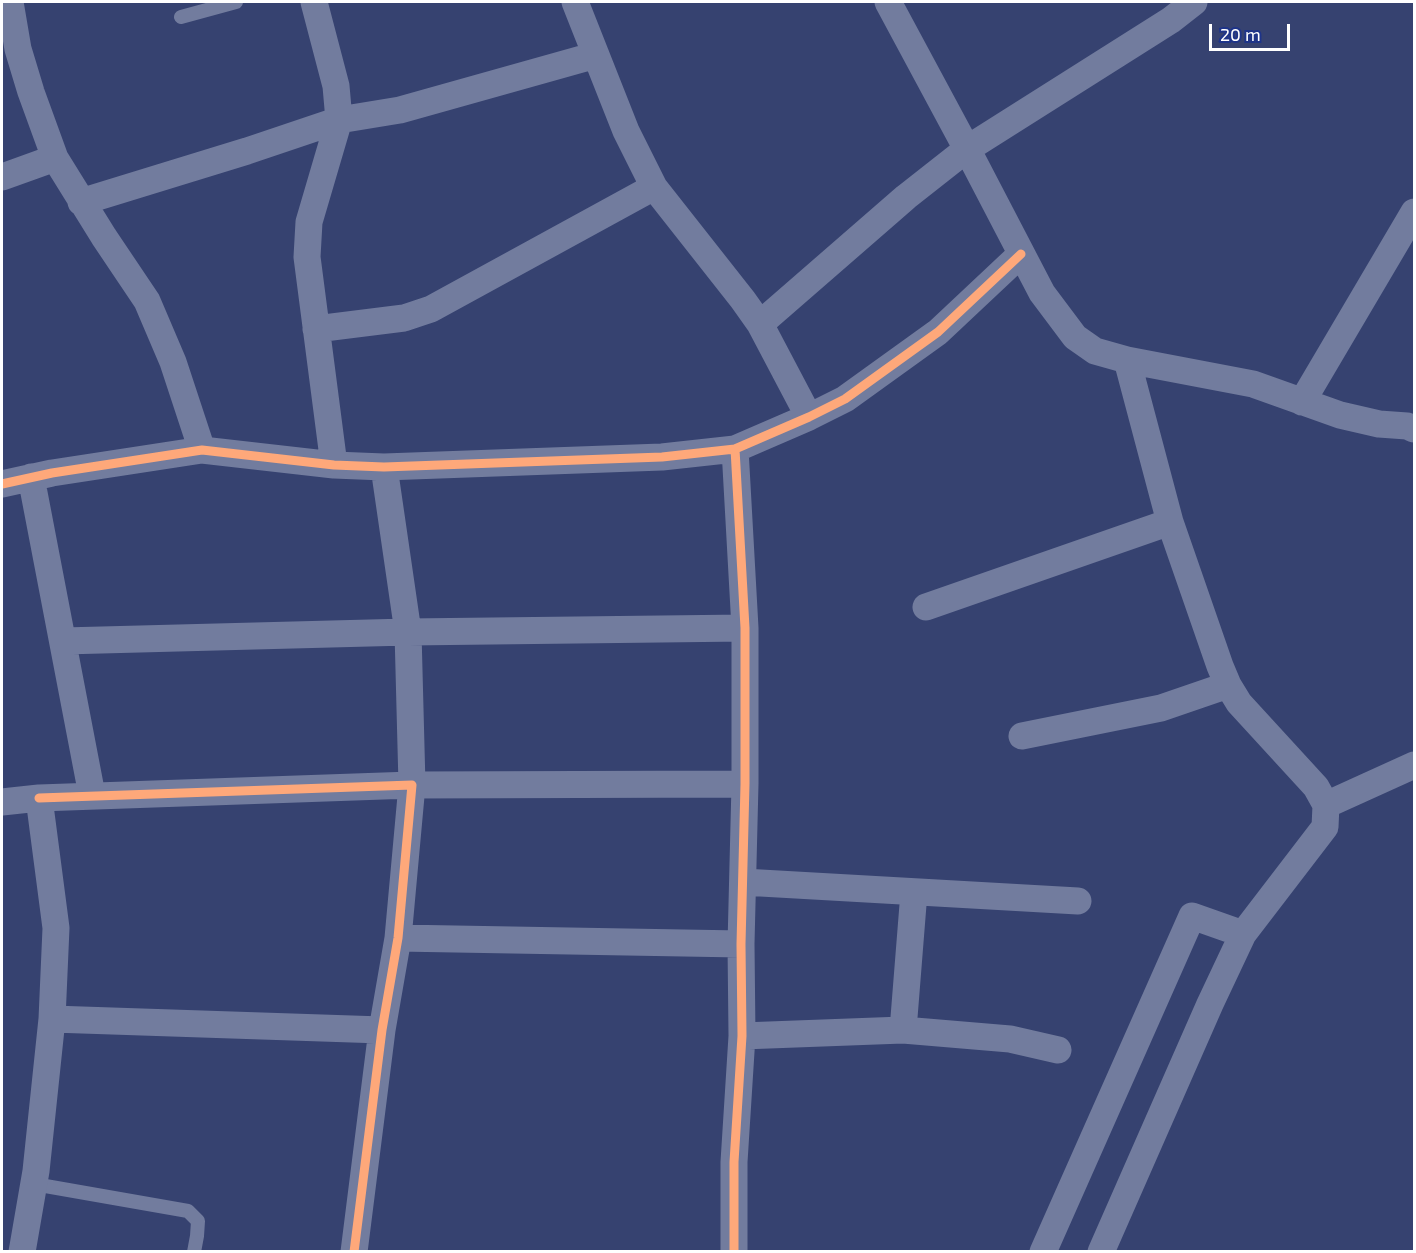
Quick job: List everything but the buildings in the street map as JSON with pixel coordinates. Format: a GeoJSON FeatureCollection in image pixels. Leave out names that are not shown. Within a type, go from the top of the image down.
{"type":"FeatureCollection","features":[{"type":"Feature","properties":{"kind":"street"},"geometry":{"type":"LineString","coordinates":[[10,2],[18,49],[55,158],[81,202],[147,301],[173,362],[202,450]]}},
{"type":"Feature","properties":{"kind":"street"},"geometry":{"type":"LineString","coordinates":[[314,2],[336,86],[339,120],[309,222],[307,257],[334,465]]}},
{"type":"Feature","properties":{"kind":"street"},"geometry":{"type":"LineString","coordinates":[[575,2],[626,131],[654,187],[760,324],[809,417]]}},
{"type":"Feature","properties":{"kind":"street"},"geometry":{"type":"LineString","coordinates":[[888,2],[1042,293],[1075,337],[1095,351],[1127,360],[1253,384],[1340,415],[1414,429]]}},
{"type":"Feature","properties":{"kind":"street"},"geometry":{"type":"LineString","coordinates":[[760,324],[906,197],[967,149],[1172,20],[1194,2]]}},
{"type":"Feature","properties":{"kind":"street"},"geometry":{"type":"LineString","coordinates":[[81,202],[248,151],[339,120],[400,110],[596,55]]}},
{"type":"Feature","properties":{"kind":"street"},"geometry":{"type":"LineString","coordinates":[[2,177],[55,158]]}},
{"type":"Feature","properties":{"kind":"street"},"geometry":{"type":"LineString","coordinates":[[316,329],[404,318],[431,309],[654,187]]}},
{"type":"Feature","properties":{"kind":"street"},"geometry":{"type":"LineString","coordinates":[[1302,402],[1414,212]]}},
{"type":"Feature","properties":{"kind":"street"},"geometry":{"type":"LineString","coordinates":[[2,484],[31,477],[202,450],[334,465],[384,467],[662,457],[735,449],[845,399],[939,332],[1021,254]]}},
{"type":"Feature","properties":{"kind":"street"},"geometry":{"type":"LineString","coordinates":[[1101,1251],[1243,934],[1325,827],[1326,805],[1316,787],[1239,703],[1228,685],[1170,522],[1127,360]]}},
{"type":"Feature","properties":{"kind":"street"},"geometry":{"type":"LineString","coordinates":[[734,1251],[734,1162],[742,1036],[741,944],[745,784],[745,628],[735,449]]}},
{"type":"Feature","properties":{"kind":"street"},"geometry":{"type":"LineString","coordinates":[[354,1251],[382,1029],[398,938],[412,785],[408,632],[384,467]]}},
{"type":"Feature","properties":{"kind":"street"},"geometry":{"type":"LineString","coordinates":[[31,477],[92,795]]}},
{"type":"Feature","properties":{"kind":"street"},"geometry":{"type":"LineString","coordinates":[[926,607],[1170,522]]}},
{"type":"Feature","properties":{"kind":"street"},"geometry":{"type":"LineString","coordinates":[[63,641],[408,632],[745,628]]}},
{"type":"Feature","properties":{"kind":"street"},"geometry":{"type":"LineString","coordinates":[[1022,736],[1161,708],[1228,685]]}},
{"type":"Feature","properties":{"kind":"street"},"geometry":{"type":"LineString","coordinates":[[1326,805],[1414,765]]}},
{"type":"Feature","properties":{"kind":"street"},"geometry":{"type":"LineString","coordinates":[[2,802],[92,795],[412,785],[745,784]]}},
{"type":"Feature","properties":{"kind":"street"},"geometry":{"type":"LineString","coordinates":[[22,1251],[34,1184],[52,1019],[56,927],[39,798]]}},
{"type":"Feature","properties":{"kind":"street"},"geometry":{"type":"LineString","coordinates":[[742,882],[1078,901]]}},
{"type":"Feature","properties":{"kind":"street"},"geometry":{"type":"LineString","coordinates":[[903,1030],[914,892]]}},
{"type":"Feature","properties":{"kind":"street"},"geometry":{"type":"LineString","coordinates":[[1043,1251],[1192,916],[1243,934]]}},
{"type":"Feature","properties":{"kind":"street"},"geometry":{"type":"LineString","coordinates":[[398,938],[741,944]]}},
{"type":"Feature","properties":{"kind":"street"},"geometry":{"type":"LineString","coordinates":[[52,1019],[382,1029]]}},
{"type":"Feature","properties":{"kind":"street"},"geometry":{"type":"LineString","coordinates":[[742,1036],[903,1030],[1010,1039],[1058,1050]]}},
{"type":"Feature","properties":{"kind":"lane"},"geometry":{"type":"LineString","coordinates":[[181,17],[236,2]]}},
{"type":"Feature","properties":{"kind":"lane"},"geometry":{"type":"LineString","coordinates":[[34,1184],[188,1211],[198,1221],[194,1251]]}},
{"type":"Feature","properties":{"kind":"cycle path"},"geometry":{"type":"LineString","coordinates":[[2,484],[52,473],[202,450],[334,465],[384,467],[662,457],[735,449],[845,399],[938,332],[1021,254]]}},
{"type":"Feature","properties":{"kind":"cycle path"},"geometry":{"type":"LineString","coordinates":[[734,1252],[734,1162],[742,1036],[741,944],[745,784],[745,628],[735,449]]}},
{"type":"Feature","properties":{"kind":"cycle path"},"geometry":{"type":"LineString","coordinates":[[39,798],[412,785],[398,938],[382,1030],[354,1252]]}}]}
